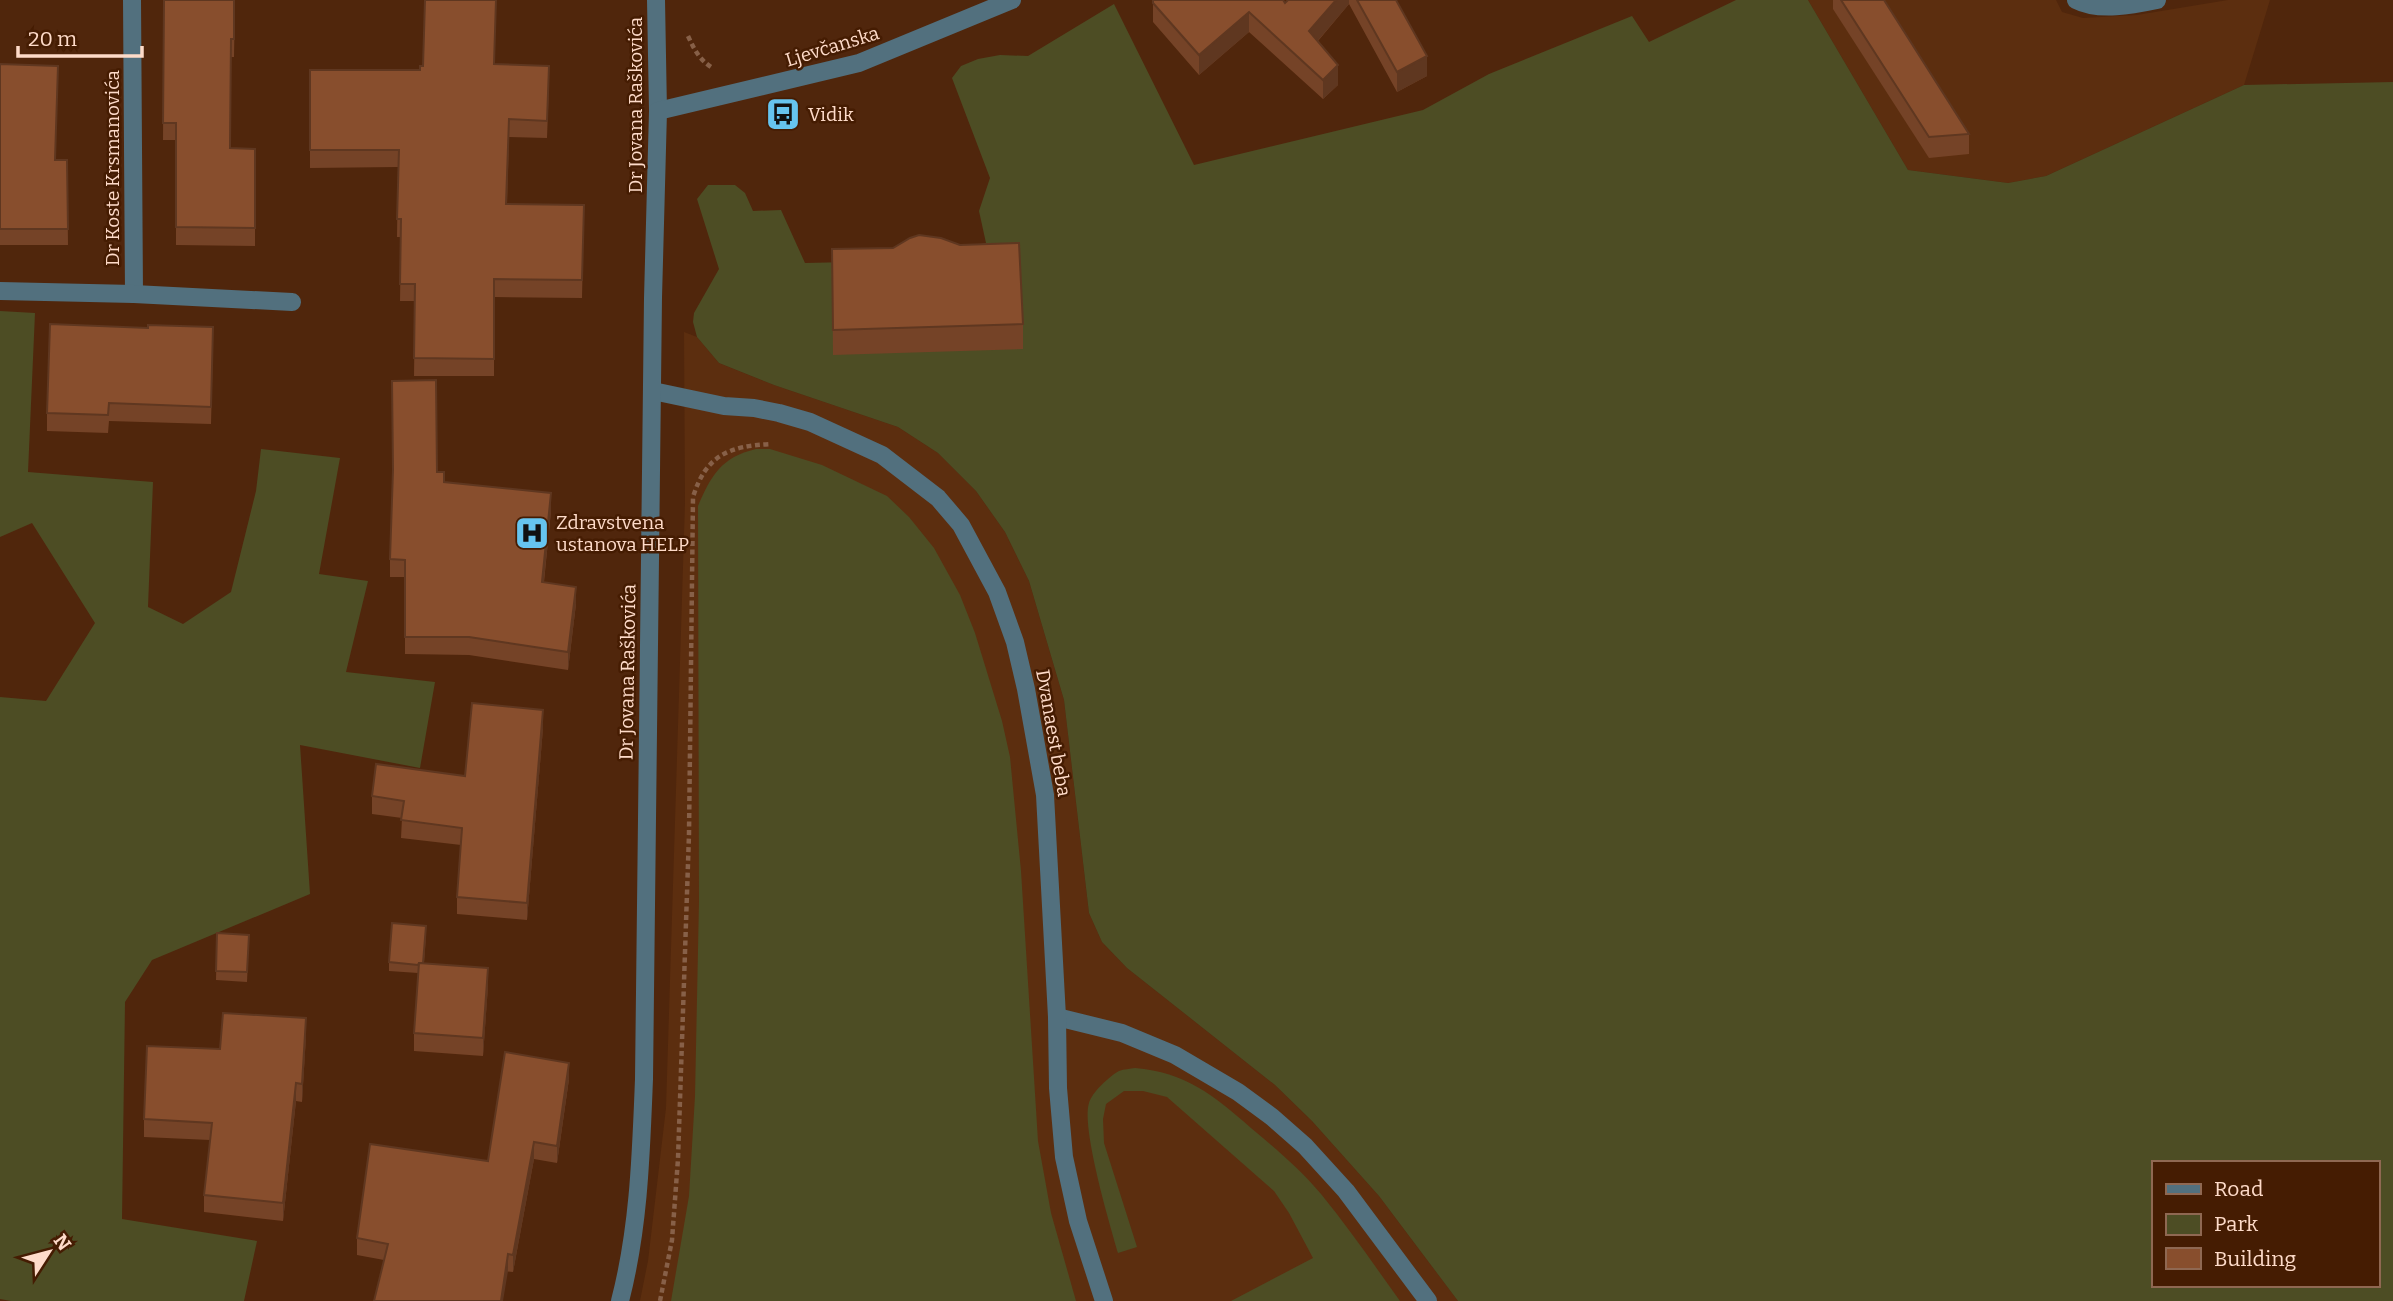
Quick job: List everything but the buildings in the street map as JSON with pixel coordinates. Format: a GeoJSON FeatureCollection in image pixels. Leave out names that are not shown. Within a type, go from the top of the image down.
{"type":"FeatureCollection","features":[{"type":"Feature","properties":{"kind":"street","name":"Dr Koste Krsmanovića"},"geometry":{"type":"LineString","coordinates":[[132,0],[134,294]]}},
{"type":"Feature","properties":{"kind":"street","name":"Dr Jovana Raškovića"},"geometry":{"type":"LineString","coordinates":[[620,1301],[640,1186],[643,1092],[653,298],[658,111],[656,0]]}},
{"type":"Feature","properties":{"kind":"street","name":"Ljevčanska"},"geometry":{"type":"LineString","coordinates":[[658,111],[859,63],[1012,0]]}},
{"type":"Feature","properties":{"kind":"street"},"geometry":{"type":"LineString","coordinates":[[2076,0],[2084,5],[2130,5],[2157,0]]}},
{"type":"Feature","properties":{"kind":"street","name":"Dr Koste Krsmanovića"},"geometry":{"type":"LineString","coordinates":[[0,291],[292,302]]}},
{"type":"Feature","properties":{"kind":"street","name":"Dvanaest beba"},"geometry":{"type":"LineString","coordinates":[[653,391],[724,406],[754,408],[810,422],[882,455],[938,498],[961,525],[997,593],[1015,642],[1045,795],[1057,1017],[1058,1088],[1065,1157],[1079,1221],[1104,1301]]}},
{"type":"Feature","properties":{"kind":"street"},"geometry":{"type":"LineString","coordinates":[[1057,1017],[1122,1033],[1175,1055],[1238,1092],[1272,1117],[1305,1146],[1346,1191],[1428,1301]]}},
{"type":"Feature","properties":{"kind":"path"},"geometry":{"type":"LineString","coordinates":[[688,24],[688,36],[694,50],[702,61],[717,72]]}},
{"type":"Feature","properties":{"kind":"path"},"geometry":{"type":"LineString","coordinates":[[660,1301],[672,1240],[678,1159],[689,834],[693,497],[699,477],[712,461],[728,451],[778,444]]}},
{"type":"Feature","properties":{"kind":"shaded area"},"geometry":{"type":"Polygon","coordinates":[[[1808,0],[2056,0],[2062,12],[2083,18],[2137,15],[2228,0],[2270,0],[2244,85],[2046,176],[2008,183],[1908,170],[1808,0]]]}},
{"type":"Feature","properties":{"kind":"shaded area"},"geometry":{"type":"Polygon","coordinates":[[[684,332],[697,337],[719,363],[774,385],[898,427],[938,453],[976,491],[1005,532],[1029,581],[1064,700],[1089,913],[1102,942],[1127,968],[1275,1085],[1312,1121],[1379,1196],[1458,1301],[640,1301],[648,1261],[666,1108],[685,503],[684,332]]]}},
{"type":"Feature","properties":{"kind":"green space"},"geometry":{"type":"Polygon","coordinates":[[[1736,0],[1808,0],[1908,170],[2008,183],[2046,176],[2244,85],[2393,82],[2393,1301],[1458,1301],[1379,1196],[1312,1121],[1275,1085],[1127,968],[1102,942],[1089,913],[1064,700],[1029,581],[1005,532],[976,491],[938,453],[898,427],[774,385],[719,363],[697,337],[693,322],[694,313],[719,269],[697,199],[708,185],[735,185],[745,193],[753,211],[781,210],[805,263],[895,261],[986,243],[979,211],[990,178],[952,78],[961,66],[978,59],[1000,55],[1028,56],[1114,4],[1194,165],[1423,110],[1489,74],[1632,16],[1649,42],[1736,0]]]}},
{"type":"Feature","properties":{"kind":"green space"},"geometry":{"type":"Polygon","coordinates":[[[0,311],[35,313],[28,472],[153,482],[148,607],[183,624],[231,592],[256,491],[261,449],[340,458],[319,574],[368,581],[346,672],[435,682],[420,768],[300,745],[310,894],[152,960],[125,1002],[122,1219],[257,1241],[244,1301],[0,1299],[0,697],[46,701],[95,623],[32,523],[0,537],[0,311]]]}},
{"type":"Feature","properties":{"kind":"green space"},"geometry":{"type":"Polygon","coordinates":[[[756,449],[770,449],[822,465],[887,496],[909,517],[934,548],[960,595],[975,633],[1010,757],[1021,871],[1038,1141],[1051,1213],[1076,1301],[671,1301],[689,1196],[695,1096],[699,901],[698,506],[719,469],[734,457],[756,449]]]}},
{"type":"Feature","properties":{"kind":"green space"},"geometry":{"type":"Polygon","coordinates":[[[1135,1068],[1153,1070],[1184,1080],[1212,1096],[1278,1151],[1321,1194],[1400,1301],[1231,1301],[1313,1258],[1274,1191],[1167,1097],[1143,1091],[1124,1091],[1106,1104],[1103,1119],[1104,1143],[1137,1247],[1118,1253],[1093,1154],[1089,1133],[1089,1103],[1111,1077],[1119,1071],[1135,1068]]]}},
{"type":"Feature","properties":{"kind":"place","name":"Vidik"},"geometry":{"type":"Point","coordinates":[783,114]}},
{"type":"Feature","properties":{"kind":"place","name":"Zdravstvena ustanova HELP"},"geometry":{"type":"Point","coordinates":[532,533]}}]}
